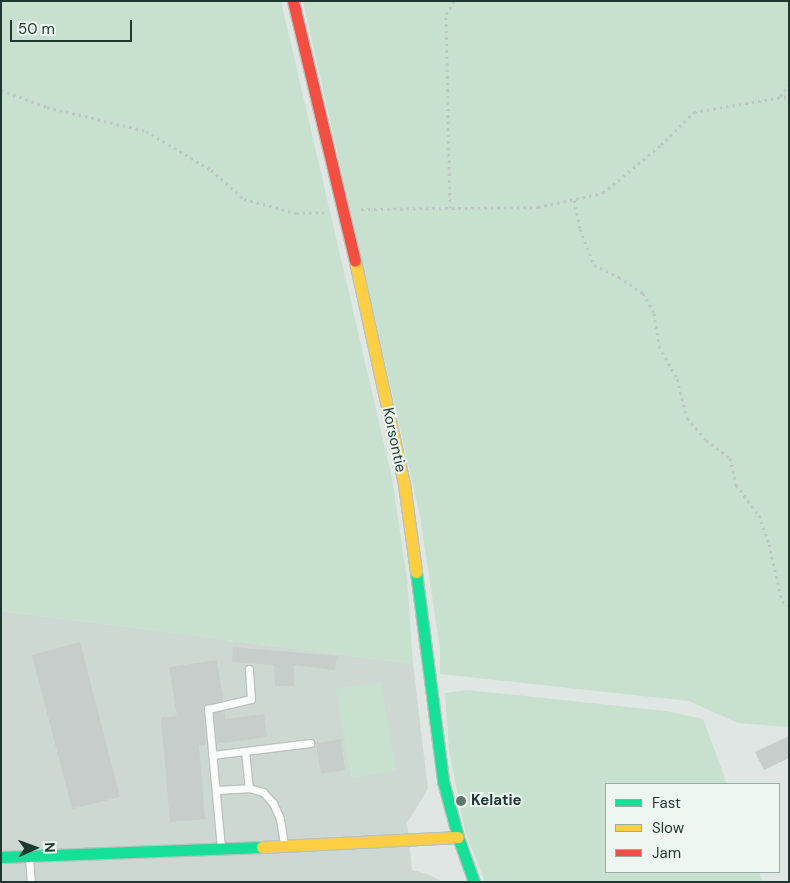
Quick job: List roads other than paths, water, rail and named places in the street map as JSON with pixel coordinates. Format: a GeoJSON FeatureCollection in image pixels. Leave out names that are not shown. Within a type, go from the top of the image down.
{"type":"FeatureCollection","features":[{"type":"Feature","properties":{"kind":"main road","name":"Korsontie"},"geometry":{"type":"LineString","coordinates":[[293,1],[404,484],[443,781],[458,837],[474,882]]}},
{"type":"Feature","properties":{"kind":"main road"},"geometry":{"type":"LineString","coordinates":[[1,857],[221,849],[458,837]]}},
{"type":"Feature","properties":{"kind":"lane"},"geometry":{"type":"LineString","coordinates":[[221,849],[208,709],[251,699],[249,669]]}},
{"type":"Feature","properties":{"kind":"lane"},"geometry":{"type":"LineString","coordinates":[[212,755],[310,743]]}},
{"type":"Feature","properties":{"kind":"lane"},"geometry":{"type":"LineString","coordinates":[[245,751],[249,788]]}},
{"type":"Feature","properties":{"kind":"lane"},"geometry":{"type":"LineString","coordinates":[[216,790],[249,788],[263,792],[273,803],[280,819],[284,846]]}},
{"type":"Feature","properties":{"kind":"lane"},"geometry":{"type":"LineString","coordinates":[[29,856],[31,882]]}},
{"type":"Feature","properties":{"kind":"place","name":"Kelatie"},"geometry":{"type":"Point","coordinates":[461,801]}}]}
